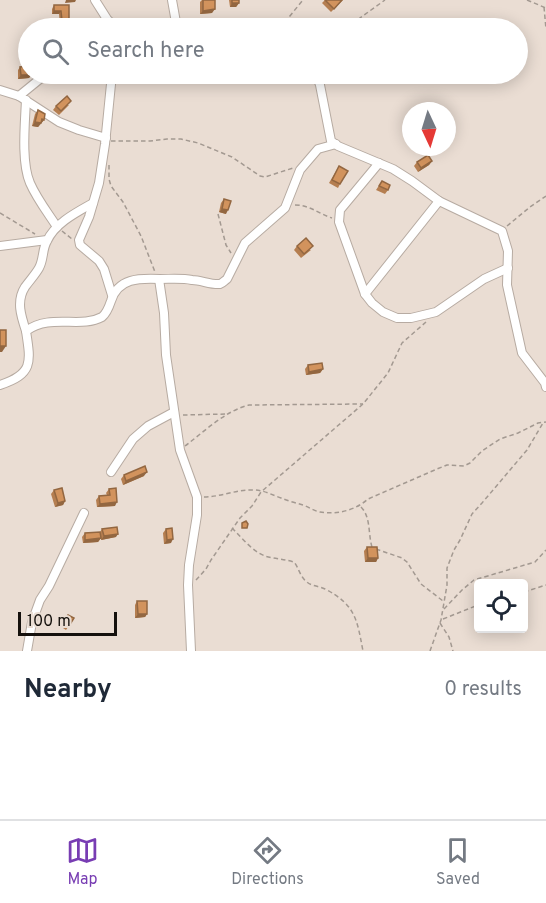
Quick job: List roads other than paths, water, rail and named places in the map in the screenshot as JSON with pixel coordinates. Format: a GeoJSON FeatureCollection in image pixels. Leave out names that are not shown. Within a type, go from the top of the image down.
{"type":"FeatureCollection","features":[{"type":"Feature","properties":{"kind":"street"},"geometry":{"type":"LineString","coordinates":[[95,0],[106,18]]}},
{"type":"Feature","properties":{"kind":"street"},"geometry":{"type":"LineString","coordinates":[[172,0],[175,18]]}},
{"type":"Feature","properties":{"kind":"street"},"geometry":{"type":"LineString","coordinates":[[36,84],[22,98],[28,175],[35,193],[57,227]]}},
{"type":"Feature","properties":{"kind":"street"},"geometry":{"type":"LineString","coordinates":[[111,84],[99,183],[79,240],[80,245],[104,268],[112,297]]}},
{"type":"Feature","properties":{"kind":"street"},"geometry":{"type":"LineString","coordinates":[[320,84],[331,141],[393,169],[439,201],[502,231],[508,251],[507,285],[522,352],[546,387]]}},
{"type":"Feature","properties":{"kind":"street"},"geometry":{"type":"LineString","coordinates":[[0,90],[22,98],[59,122],[106,140]]}},
{"type":"Feature","properties":{"kind":"street"},"geometry":{"type":"LineString","coordinates":[[26,332],[45,322],[81,321],[101,317],[107,312],[114,291],[127,282],[158,279],[222,283],[227,279],[245,243],[282,211],[300,170],[318,149],[336,144]]}},
{"type":"Feature","properties":{"kind":"street"},"geometry":{"type":"LineString","coordinates":[[380,163],[340,210],[339,216],[339,222],[365,294],[372,303],[383,312],[397,318],[411,318],[436,312],[484,279],[508,268]]}},
{"type":"Feature","properties":{"kind":"street"},"geometry":{"type":"LineString","coordinates":[[365,294],[439,201]]}},
{"type":"Feature","properties":{"kind":"street"},"geometry":{"type":"LineString","coordinates":[[0,385],[24,372],[30,361],[19,304],[20,296],[40,266],[45,240],[57,227],[93,203]]}},
{"type":"Feature","properties":{"kind":"street"},"geometry":{"type":"LineString","coordinates":[[0,246],[45,240]]}},
{"type":"Feature","properties":{"kind":"street"},"geometry":{"type":"LineString","coordinates":[[158,279],[180,450],[197,497],[197,515],[189,565],[192,651]]}},
{"type":"Feature","properties":{"kind":"street"},"geometry":{"type":"LineString","coordinates":[[111,472],[134,439],[148,426],[174,413]]}},
{"type":"Feature","properties":{"kind":"street"},"geometry":{"type":"LineString","coordinates":[[27,651],[40,600],[84,513]]}}]}
